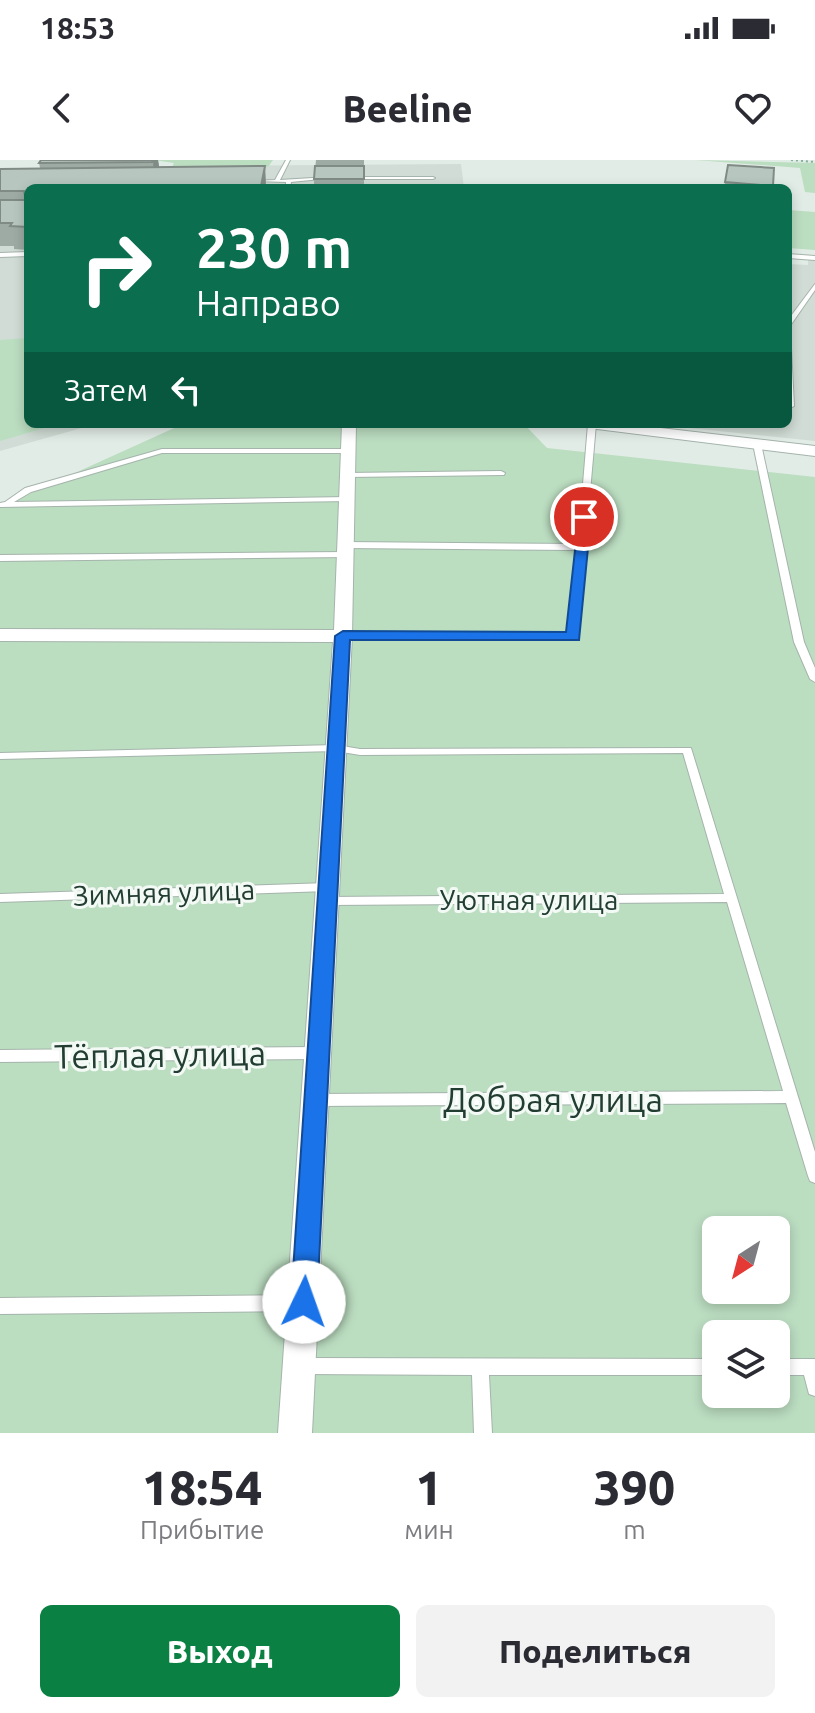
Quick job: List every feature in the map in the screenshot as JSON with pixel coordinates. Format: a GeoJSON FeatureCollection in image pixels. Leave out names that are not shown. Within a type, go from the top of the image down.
{"type":"FeatureCollection","features":[{"type":"Feature","properties":{"kind":"street"},"geometry":{"type":"LineString","coordinates":[[295,1433],[343,636],[349,428]]}},
{"type":"Feature","properties":{"kind":"street"},"geometry":{"type":"LineString","coordinates":[[624,428],[815,451]]}},
{"type":"Feature","properties":{"kind":"street"},"geometry":{"type":"LineString","coordinates":[[0,635],[343,636]]}},
{"type":"Feature","properties":{"kind":"lane"},"geometry":{"type":"LineString","coordinates":[[277,181],[288,160]]}},
{"type":"Feature","properties":{"kind":"lane"},"geometry":{"type":"LineString","coordinates":[[246,181],[288,184],[433,178]]}},
{"type":"Feature","properties":{"kind":"lane"},"geometry":{"type":"LineString","coordinates":[[0,255],[24,254]]}},
{"type":"Feature","properties":{"kind":"lane"},"geometry":{"type":"LineString","coordinates":[[792,256],[815,258]]}},
{"type":"Feature","properties":{"kind":"lane"},"geometry":{"type":"LineString","coordinates":[[792,314],[815,286]]}},
{"type":"Feature","properties":{"kind":"lane"},"geometry":{"type":"LineString","coordinates":[[343,636],[574,637],[591,428]]}},
{"type":"Feature","properties":{"kind":"lane"},"geometry":{"type":"LineString","coordinates":[[757,444],[799,642],[815,679]]}},
{"type":"Feature","properties":{"kind":"lane"},"geometry":{"type":"LineString","coordinates":[[4,504],[28,490],[162,451],[348,451]]}},
{"type":"Feature","properties":{"kind":"lane"},"geometry":{"type":"LineString","coordinates":[[348,475],[501,473]]}},
{"type":"Feature","properties":{"kind":"lane"},"geometry":{"type":"LineString","coordinates":[[4,504],[348,499]]}},
{"type":"Feature","properties":{"kind":"lane"},"geometry":{"type":"LineString","coordinates":[[0,558],[581,547]]}},
{"type":"Feature","properties":{"kind":"lane"},"geometry":{"type":"LineString","coordinates":[[0,756],[336,748],[360,752],[687,750],[815,1176]]}},
{"type":"Feature","properties":{"kind":"lane","name":"Зимняя улица"},"geometry":{"type":"LineString","coordinates":[[0,898],[327,894]]}},
{"type":"Feature","properties":{"kind":"lane","name":"Уютная улица"},"geometry":{"type":"LineString","coordinates":[[327,894],[731,898]]}},
{"type":"Feature","properties":{"kind":"lane","name":"Тёплая улица"},"geometry":{"type":"LineString","coordinates":[[0,1056],[319,1053]]}},
{"type":"Feature","properties":{"kind":"lane","name":"Добрая улица"},"geometry":{"type":"LineString","coordinates":[[315,1100],[791,1097]]}},
{"type":"Feature","properties":{"kind":"lane"},"geometry":{"type":"LineString","coordinates":[[0,1306],[304,1302]]}},
{"type":"Feature","properties":{"kind":"lane"},"geometry":{"type":"LineString","coordinates":[[299,1366],[702,1367]]}},
{"type":"Feature","properties":{"kind":"lane"},"geometry":{"type":"LineString","coordinates":[[480,1366],[483,1433]]}},
{"type":"Feature","properties":{"kind":"lane"},"geometry":{"type":"LineString","coordinates":[[790,1367],[813,1367],[815,1388]]}},
{"type":"Feature","properties":{"kind":"path"},"geometry":{"type":"LineString","coordinates":[[791,160],[815,162]]}},
{"type":"Feature","properties":{"kind":"shaded area"},"geometry":{"type":"Polygon","coordinates":[[[461,164],[464,184],[24,184],[24,428],[82,428],[0,451],[0,171],[47,172],[50,167],[461,164]]]}},
{"type":"Feature","properties":{"kind":"shaded area"},"geometry":{"type":"Polygon","coordinates":[[[808,260],[815,260],[815,441],[690,428],[792,428],[792,264],[808,265],[808,260]]]}},
{"type":"Feature","properties":{"kind":"green space"},"geometry":{"type":"Polygon","coordinates":[[[154,160],[273,160],[268,167],[169,173],[174,163],[154,160]]]}},
{"type":"Feature","properties":{"kind":"green space"},"geometry":{"type":"Polygon","coordinates":[[[695,160],[815,163],[815,193],[805,192],[800,168],[695,160]]]}},
{"type":"Feature","properties":{"kind":"green space"},"geometry":{"type":"Polygon","coordinates":[[[792,210],[815,212],[815,250],[792,248],[792,210]]]}},
{"type":"Feature","properties":{"kind":"green space"},"geometry":{"type":"Polygon","coordinates":[[[24,338],[24,428],[44,428],[0,441],[0,340],[24,338]]]}},
{"type":"Feature","properties":{"kind":"green space"},"geometry":{"type":"Polygon","coordinates":[[[174,428],[528,428],[547,448],[815,477],[815,1433],[0,1433],[0,507],[174,428]]]}},
{"type":"Feature","properties":{"kind":"building"},"geometry":{"type":"Polygon","coordinates":[[[41,160],[153,160],[39,163],[41,160]]]}},
{"type":"Feature","properties":{"kind":"building"},"geometry":{"type":"Polygon","coordinates":[[[728,165],[774,168],[773,184],[725,182],[728,165]]]}},
{"type":"Feature","properties":{"kind":"building"},"geometry":{"type":"Polygon","coordinates":[[[265,166],[261,184],[24,184],[24,191],[0,191],[0,169],[265,166]]]}},
{"type":"Feature","properties":{"kind":"building"},"geometry":{"type":"Polygon","coordinates":[[[315,166],[364,166],[364,179],[314,179],[315,166]]]}},
{"type":"Feature","properties":{"kind":"building"},"geometry":{"type":"Polygon","coordinates":[[[0,200],[24,200],[24,227],[0,223],[0,200]]]}},
{"type":"Feature","properties":{"kind":"route"},"geometry":{"type":"LineString","coordinates":[[304,1302],[343,636],[574,637],[584,517]]}}]}
